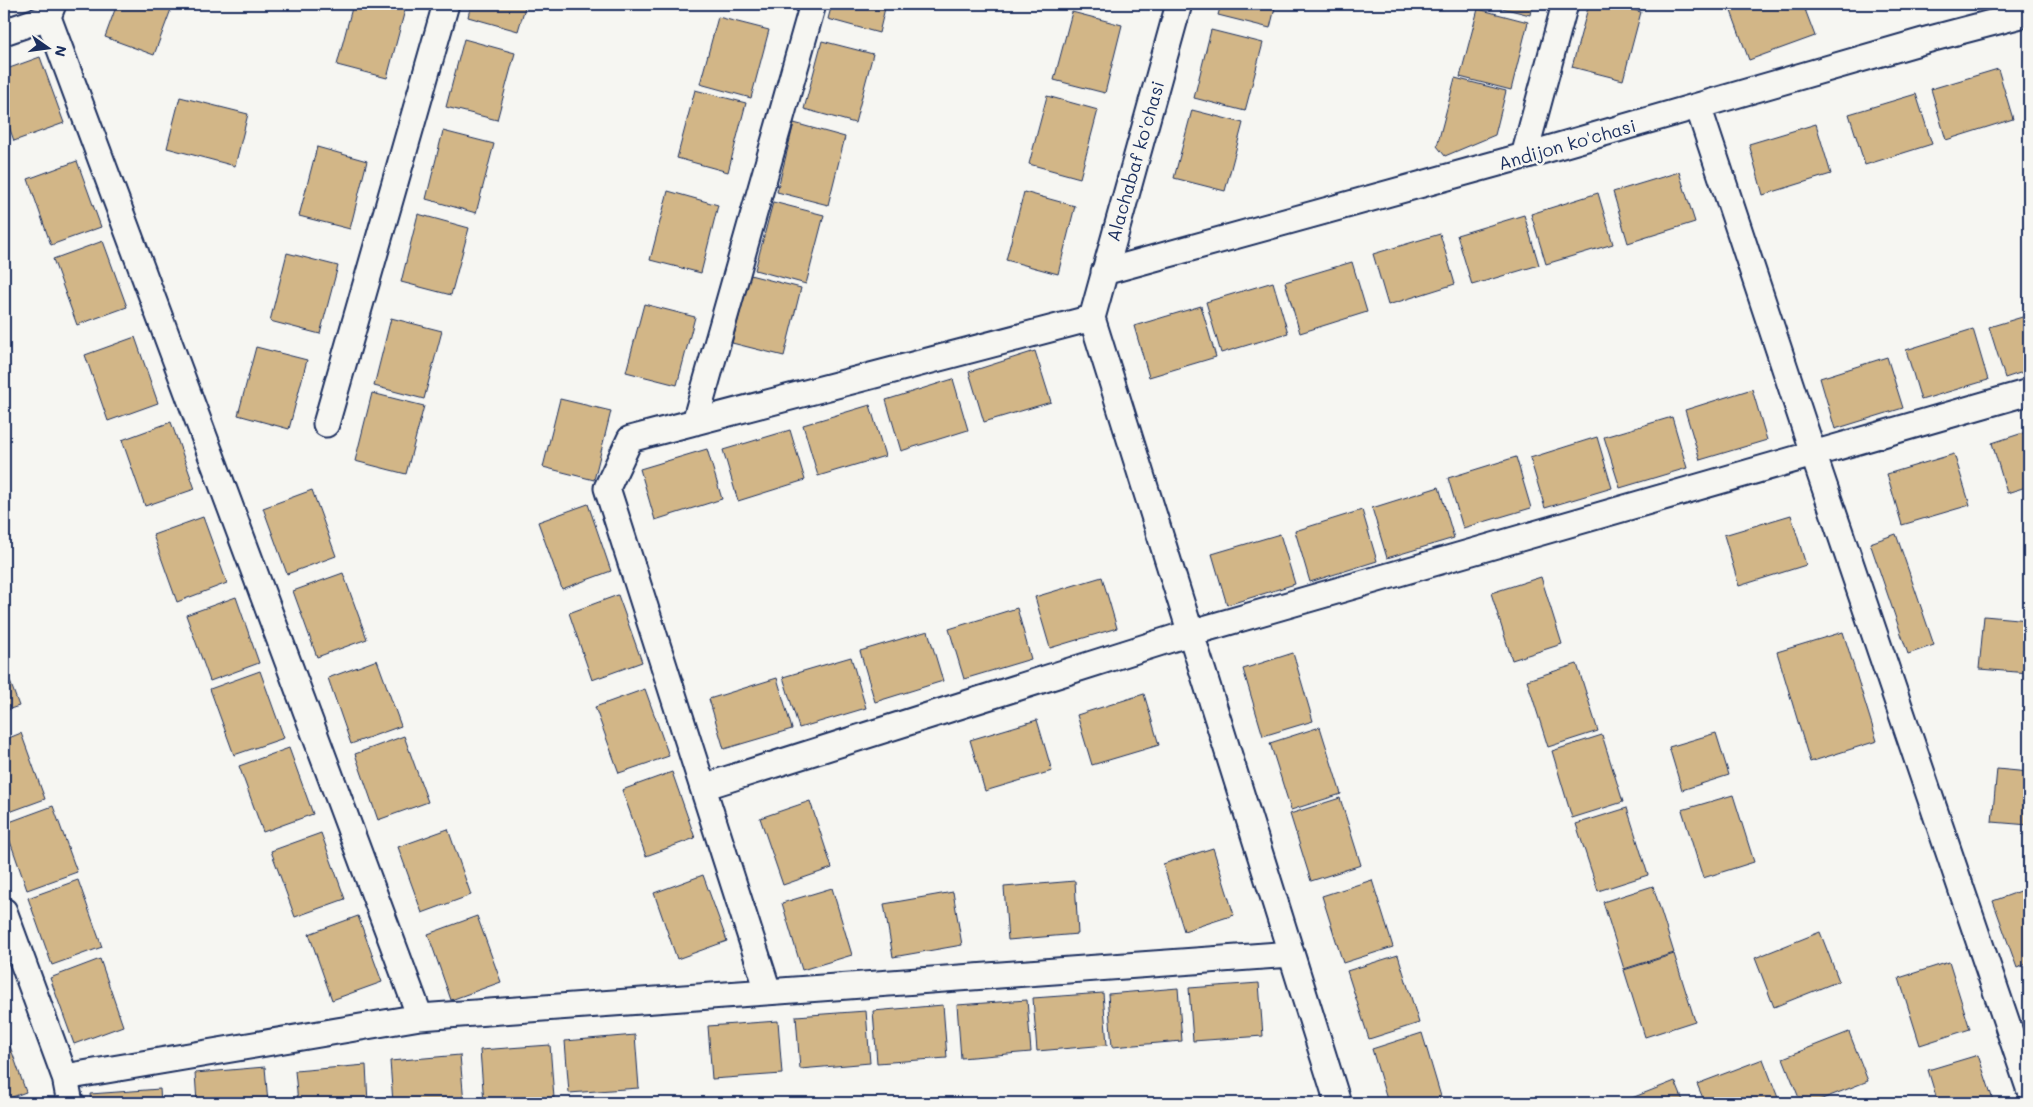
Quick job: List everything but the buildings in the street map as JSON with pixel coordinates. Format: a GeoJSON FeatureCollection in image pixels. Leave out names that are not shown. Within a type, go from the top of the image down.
{"type":"FeatureCollection","features":[{"type":"Feature","properties":{"kind":"street"},"geometry":{"type":"LineString","coordinates":[[326,424],[446,4]]}},
{"type":"Feature","properties":{"kind":"street"},"geometry":{"type":"LineString","coordinates":[[694,422],[813,4]]}},
{"type":"Feature","properties":{"kind":"street","name":"Alachabaf ko'chasi"},"geometry":{"type":"LineString","coordinates":[[1092,318],[1179,4]]}},
{"type":"Feature","properties":{"kind":"street"},"geometry":{"type":"LineString","coordinates":[[1524,156],[1565,4]]}},
{"type":"Feature","properties":{"kind":"street"},"geometry":{"type":"LineString","coordinates":[[4,32],[51,10],[420,1017]]}},
{"type":"Feature","properties":{"kind":"street","name":"Andijon ko'chasi"},"geometry":{"type":"LineString","coordinates":[[1104,272],[1524,156],[1930,39],[2029,13]]}},
{"type":"Feature","properties":{"kind":"street"},"geometry":{"type":"LineString","coordinates":[[1698,106],[1813,453],[2029,1088]]}},
{"type":"Feature","properties":{"kind":"street"},"geometry":{"type":"LineString","coordinates":[[768,991],[607,488],[630,439],[1092,318],[1338,1103]]}},
{"type":"Feature","properties":{"kind":"street"},"geometry":{"type":"LineString","coordinates":[[703,786],[1190,633],[2029,392]]}},
{"type":"Feature","properties":{"kind":"street"},"geometry":{"type":"LineString","coordinates":[[4,911],[65,1076],[70,1103]]}},
{"type":"Feature","properties":{"kind":"street"},"geometry":{"type":"LineString","coordinates":[[65,1076],[420,1017],[1291,954]]}}]}
